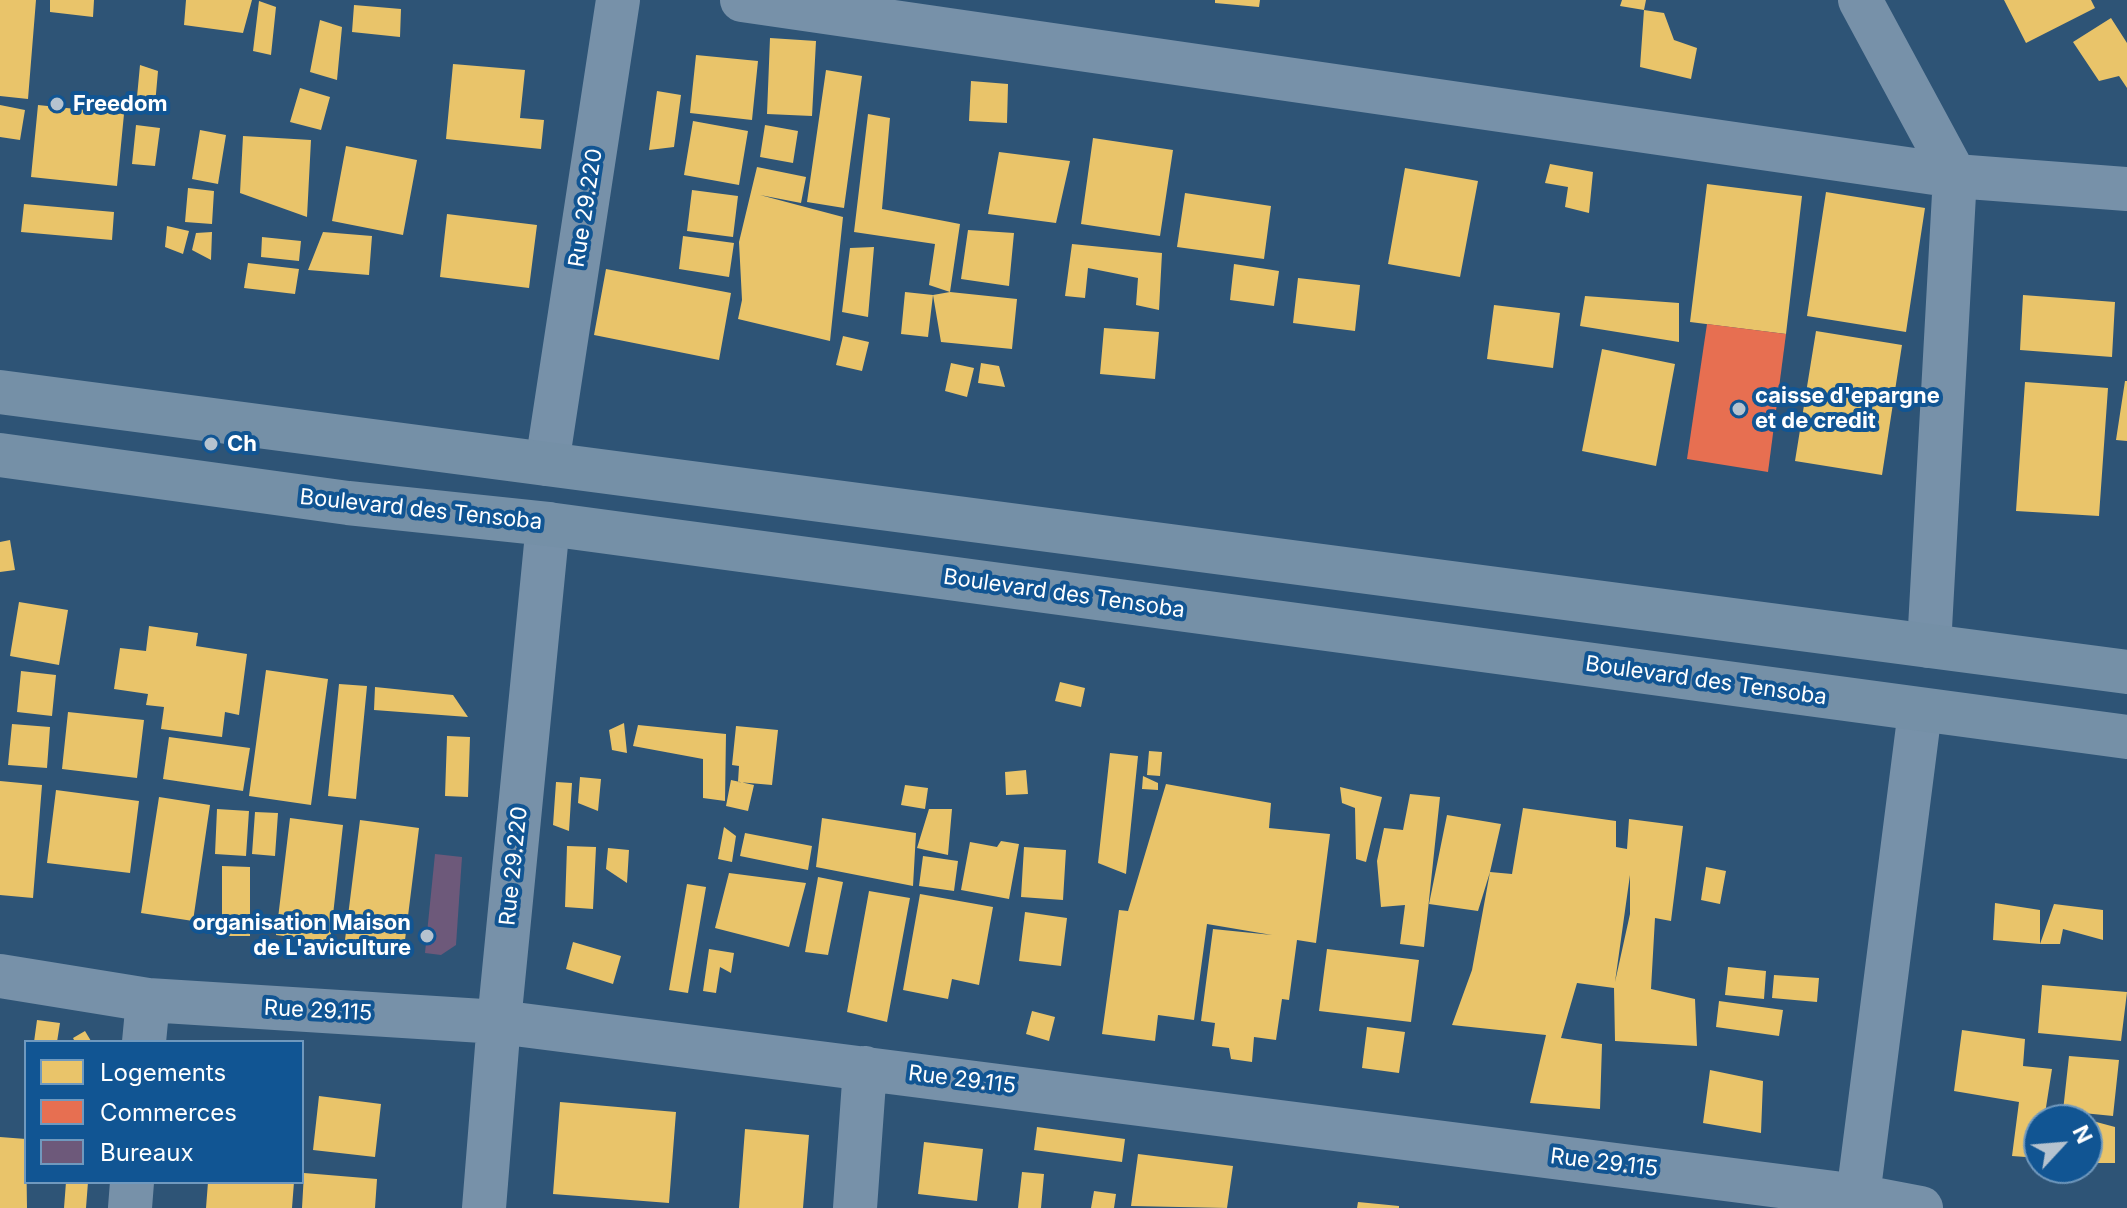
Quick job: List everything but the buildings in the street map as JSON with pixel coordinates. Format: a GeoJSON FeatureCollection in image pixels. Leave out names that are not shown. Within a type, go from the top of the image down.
{"type":"FeatureCollection","features":[{"type":"Feature","properties":{"kind":"main road"},"geometry":{"type":"LineString","coordinates":[[0,392],[2127,672]]}},
{"type":"Feature","properties":{"kind":"main road","name":"Boulevard des Tensoba"},"geometry":{"type":"LineString","coordinates":[[0,455],[348,503],[548,524],[2127,737]]}},
{"type":"Feature","properties":{"kind":"street","name":"Rue 29.220"},"geometry":{"type":"LineString","coordinates":[[547,464],[618,0]]}},
{"type":"Feature","properties":{"kind":"street"},"geometry":{"type":"LineString","coordinates":[[742,0],[1955,176],[2127,189]]}},
{"type":"Feature","properties":{"kind":"street"},"geometry":{"type":"LineString","coordinates":[[1860,0],[1955,176],[1929,646]]}},
{"type":"Feature","properties":{"kind":"street","name":"Rue 29.220"},"geometry":{"type":"LineString","coordinates":[[484,1208],[548,524]]}},
{"type":"Feature","properties":{"kind":"street"},"geometry":{"type":"LineString","coordinates":[[1854,1202],[1920,711]]}},
{"type":"Feature","properties":{"kind":"street","name":"Rue 29.115"},"geometry":{"type":"LineString","coordinates":[[0,976],[146,1021],[499,1022],[865,1068],[1854,1202],[1921,1208]]}},
{"type":"Feature","properties":{"kind":"street"},"geometry":{"type":"LineString","coordinates":[[855,1208],[865,1068]]}},
{"type":"Feature","properties":{"kind":"street"},"geometry":{"type":"LineString","coordinates":[[130,1208],[132,1184]]}},
{"type":"Feature","properties":{"kind":"place","name":"Freedom"},"geometry":{"type":"Point","coordinates":[57,104]}},
{"type":"Feature","properties":{"kind":"place","name":"caisse d'epargne et de credit"},"geometry":{"type":"Point","coordinates":[1739,409]}},
{"type":"Feature","properties":{"kind":"place","name":"Ch"},"geometry":{"type":"Point","coordinates":[211,444]}},
{"type":"Feature","properties":{"kind":"place","name":"organisation Maison de L'aviculture"},"geometry":{"type":"Point","coordinates":[427,936]}}]}
